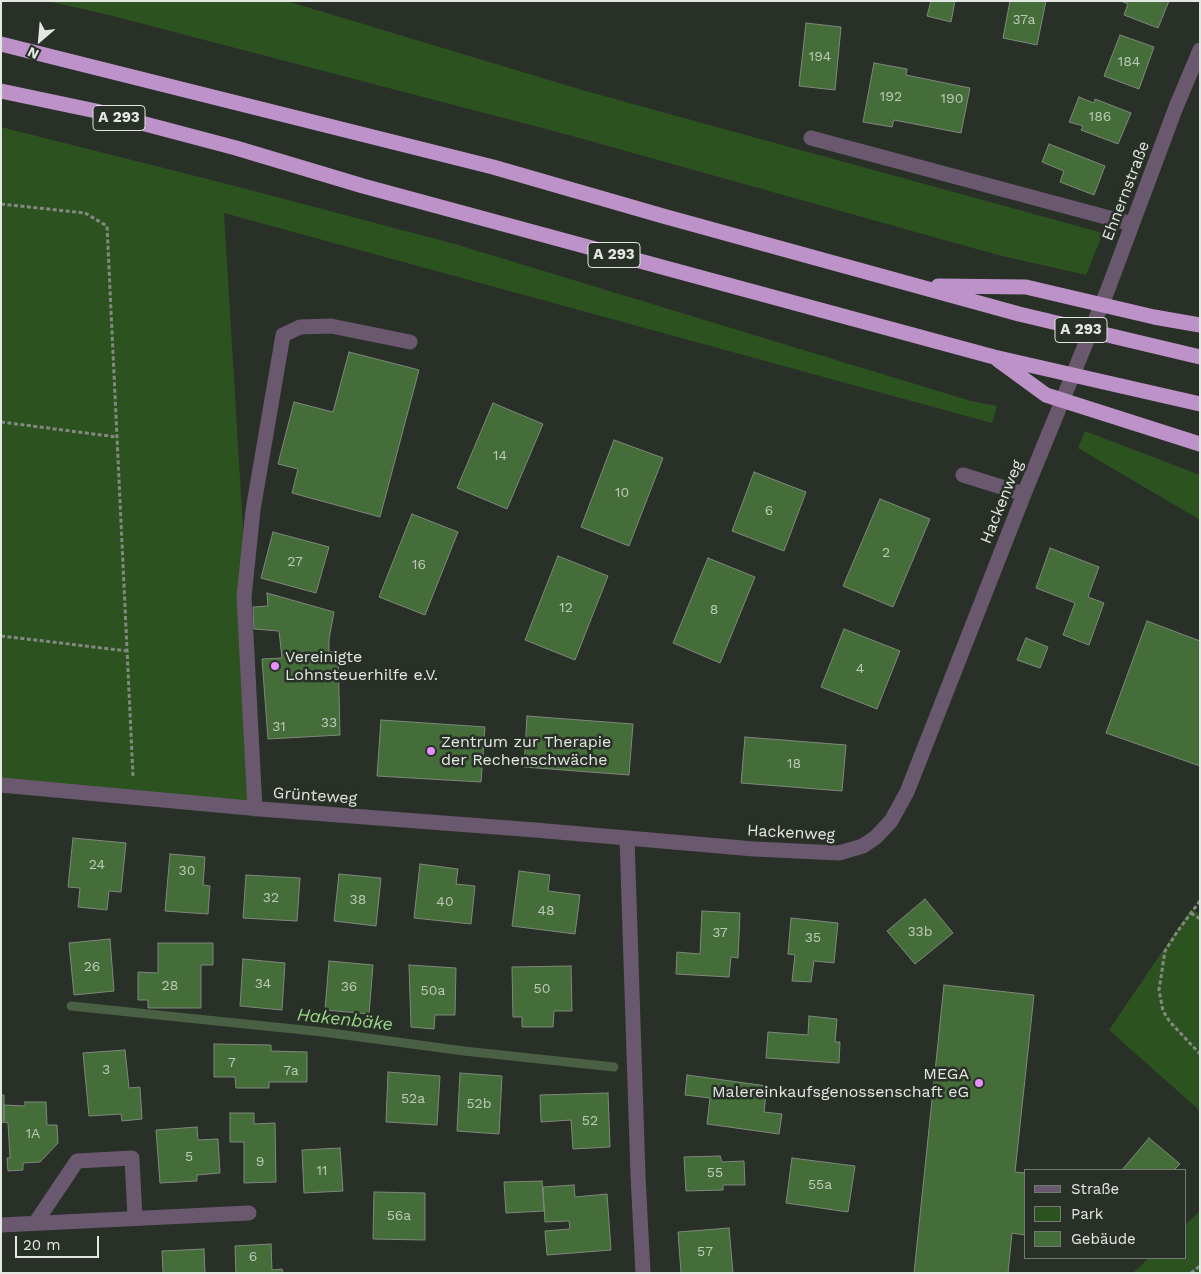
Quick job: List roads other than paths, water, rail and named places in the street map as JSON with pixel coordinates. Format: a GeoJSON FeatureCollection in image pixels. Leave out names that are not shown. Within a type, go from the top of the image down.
{"type":"FeatureCollection","features":[{"type":"Feature","properties":{"kind":"highway","name":"A 293"},"geometry":{"type":"LineString","coordinates":[[1,44],[493,167],[1019,314],[1200,357]]}},
{"type":"Feature","properties":{"kind":"highway","name":"A 293"},"geometry":{"type":"LineString","coordinates":[[1,91],[96,112],[236,148],[362,186],[1001,360],[1200,404]]}},
{"type":"Feature","properties":{"kind":"highway"},"geometry":{"type":"LineString","coordinates":[[916,286],[1026,287],[1154,318],[1200,325]]}},
{"type":"Feature","properties":{"kind":"highway"},"geometry":{"type":"LineString","coordinates":[[1001,360],[1046,395],[1200,444]]}},
{"type":"Feature","properties":{"kind":"street","name":"Ehnernstraße"},"geometry":{"type":"LineString","coordinates":[[1085,344],[1200,50]]}},
{"type":"Feature","properties":{"kind":"street"},"geometry":{"type":"LineString","coordinates":[[811,138],[1132,224]]}},
{"type":"Feature","properties":{"kind":"street"},"geometry":{"type":"LineString","coordinates":[[255,809],[244,597],[253,510],[283,335],[300,327],[331,326],[410,342]]}},
{"type":"Feature","properties":{"kind":"street","name":"Hackenweg"},"geometry":{"type":"LineString","coordinates":[[627,838],[839,854],[863,846],[876,837],[891,821],[907,792],[1085,344]]}},
{"type":"Feature","properties":{"kind":"street"},"geometry":{"type":"LineString","coordinates":[[963,475],[1024,494]]}},
{"type":"Feature","properties":{"kind":"street","name":"Grünteweg"},"geometry":{"type":"LineString","coordinates":[[1,785],[134,796],[255,809],[627,838]]}},
{"type":"Feature","properties":{"kind":"street"},"geometry":{"type":"LineString","coordinates":[[627,838],[643,1273]]}},
{"type":"Feature","properties":{"kind":"street"},"geometry":{"type":"LineString","coordinates":[[36,1222],[77,1161],[132,1158],[135,1218]]}},
{"type":"Feature","properties":{"kind":"street"},"geometry":{"type":"LineString","coordinates":[[1,1225],[249,1213]]}},
{"type":"Feature","properties":{"kind":"waterway","name":"Hakenbäke"},"geometry":{"type":"LineString","coordinates":[[71,1006],[323,1032],[464,1051],[614,1067]]}},
{"type":"Feature","properties":{"kind":"place","name":"Vereinigte Lohnsteuerhilfe e.V."},"geometry":{"type":"Point","coordinates":[275,666]}},
{"type":"Feature","properties":{"kind":"place","name":"Zentrum zur Therapie der Rechenschwäche"},"geometry":{"type":"Point","coordinates":[431,751]}},
{"type":"Feature","properties":{"kind":"place","name":"MEGA Malereinkaufsgenossenschaft eG"},"geometry":{"type":"Point","coordinates":[979,1083]}}]}
